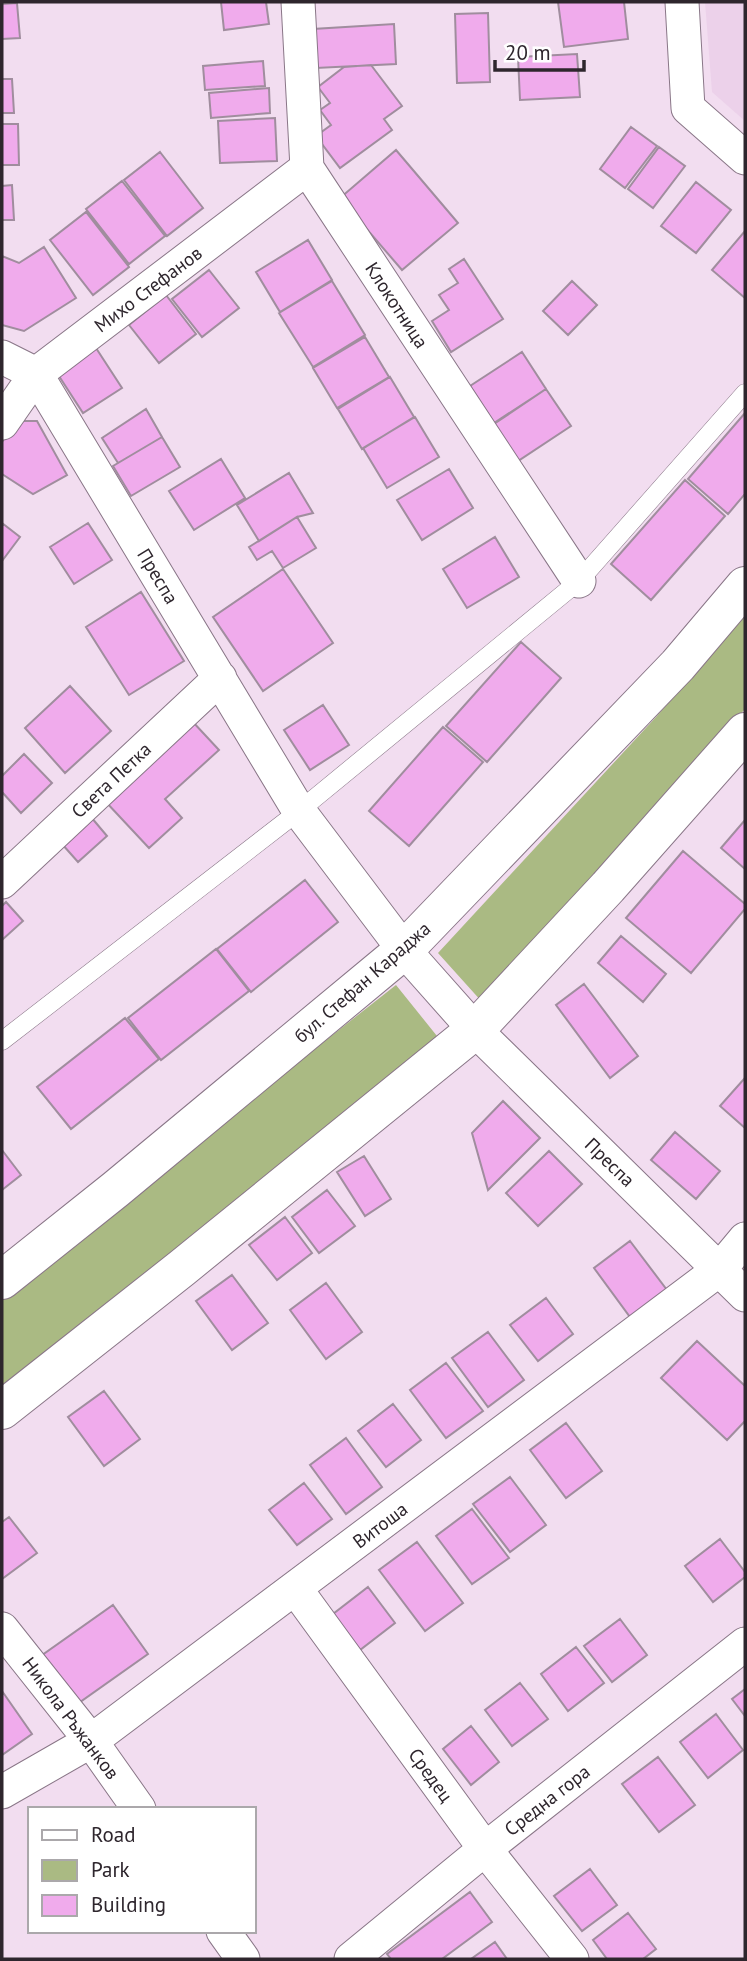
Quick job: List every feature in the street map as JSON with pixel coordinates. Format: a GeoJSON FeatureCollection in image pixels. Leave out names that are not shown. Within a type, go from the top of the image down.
{"type":"FeatureCollection","features":[{"type":"Feature","properties":{"kind":"street"},"geometry":{"type":"LineString","coordinates":[[298,2],[307,168]]}},
{"type":"Feature","properties":{"kind":"street"},"geometry":{"type":"LineString","coordinates":[[682,2],[688,108],[745,158]]}},
{"type":"Feature","properties":{"kind":"street","name":"Михо Стефанов"},"geometry":{"type":"LineString","coordinates":[[2,423],[36,374],[307,168]]}},
{"type":"Feature","properties":{"kind":"street","name":"Клокотница"},"geometry":{"type":"LineString","coordinates":[[307,168],[579,581]]}},
{"type":"Feature","properties":{"kind":"street"},"geometry":{"type":"LineString","coordinates":[[2,357],[36,374]]}},
{"type":"Feature","properties":{"kind":"street","name":"Преспа"},"geometry":{"type":"LineString","coordinates":[[36,374],[299,811],[404,950],[475,1030],[745,1295]]}},
{"type":"Feature","properties":{"kind":"street","name":"бул. Стефан Караджа"},"geometry":{"type":"LineString","coordinates":[[2,1280],[404,950],[678,665],[745,586]]}},
{"type":"Feature","properties":{"kind":"street","name":"Света Петка"},"geometry":{"type":"LineString","coordinates":[[2,882],[220,678]]}},
{"type":"Feature","properties":{"kind":"street"},"geometry":{"type":"LineString","coordinates":[[2,1410],[475,1030],[608,887],[745,732]]}},
{"type":"Feature","properties":{"kind":"street","name":"Витоша"},"geometry":{"type":"LineString","coordinates":[[2,1793],[91,1741],[720,1269],[745,1239]]}},
{"type":"Feature","properties":{"kind":"street","name":"Средец"},"geometry":{"type":"LineString","coordinates":[[295,1588],[485,1849],[572,1959]]}},
{"type":"Feature","properties":{"kind":"street","name":"Никола Ръжанков"},"geometry":{"type":"LineString","coordinates":[[2,1629],[91,1741],[138,1807]]}},
{"type":"Feature","properties":{"kind":"street","name":"Средна гора"},"geometry":{"type":"LineString","coordinates":[[351,1959],[485,1849],[745,1644]]}},
{"type":"Feature","properties":{"kind":"street"},"geometry":{"type":"LineString","coordinates":[[224,1933],[243,1959]]}},
{"type":"Feature","properties":{"kind":"lane"},"geometry":{"type":"LineString","coordinates":[[2,1041],[299,811],[579,581],[745,393]]}},
{"type":"Feature","properties":{"kind":"shaded area"},"geometry":{"type":"Polygon","coordinates":[[[705,2],[745,2],[745,121],[712,92],[705,2]]]}},
{"type":"Feature","properties":{"kind":"green space"},"geometry":{"type":"Polygon","coordinates":[[[745,615],[745,709],[483,1003],[438,953],[656,717],[745,615]]]}},
{"type":"Feature","properties":{"kind":"green space"},"geometry":{"type":"Polygon","coordinates":[[[396,985],[441,1041],[2,1395],[2,1300],[128,1196],[396,985]]]}},
{"type":"Feature","properties":{"kind":"building"},"geometry":{"type":"Polygon","coordinates":[[[221,2],[266,2],[269,24],[224,30],[221,2]]]}},
{"type":"Feature","properties":{"kind":"building"},"geometry":{"type":"Polygon","coordinates":[[[558,2],[624,2],[628,39],[564,47],[558,2]]]}},
{"type":"Feature","properties":{"kind":"building"},"geometry":{"type":"Polygon","coordinates":[[[17,3],[20,38],[2,39],[2,4],[17,3]]]}},
{"type":"Feature","properties":{"kind":"building"},"geometry":{"type":"Polygon","coordinates":[[[488,13],[490,82],[457,83],[455,14],[488,13]]]}},
{"type":"Feature","properties":{"kind":"building"},"geometry":{"type":"Polygon","coordinates":[[[394,24],[396,64],[316,68],[313,29],[394,24]]]}},
{"type":"Feature","properties":{"kind":"building"},"geometry":{"type":"Polygon","coordinates":[[[577,54],[580,97],[520,100],[518,57],[577,54]]]}},
{"type":"Feature","properties":{"kind":"building"},"geometry":{"type":"Polygon","coordinates":[[[263,61],[265,86],[205,90],[203,66],[263,61]]]}},
{"type":"Feature","properties":{"kind":"building"},"geometry":{"type":"Polygon","coordinates":[[[371,65],[402,106],[384,119],[392,130],[340,168],[316,136],[331,125],[320,110],[330,103],[318,87],[344,67],[371,65]]]}},
{"type":"Feature","properties":{"kind":"building"},"geometry":{"type":"Polygon","coordinates":[[[2,79],[12,79],[14,113],[2,113],[2,79]]]}},
{"type":"Feature","properties":{"kind":"building"},"geometry":{"type":"Polygon","coordinates":[[[269,88],[270,113],[211,118],[209,93],[269,88]]]}},
{"type":"Feature","properties":{"kind":"building"},"geometry":{"type":"Polygon","coordinates":[[[275,118],[277,161],[220,163],[218,121],[275,118]]]}},
{"type":"Feature","properties":{"kind":"building"},"geometry":{"type":"Polygon","coordinates":[[[2,124],[18,124],[19,165],[2,165],[2,124]]]}},
{"type":"Feature","properties":{"kind":"building"},"geometry":{"type":"Polygon","coordinates":[[[631,127],[657,146],[625,188],[600,169],[631,127]]]}},
{"type":"Feature","properties":{"kind":"building"},"geometry":{"type":"Polygon","coordinates":[[[659,147],[685,166],[653,208],[628,189],[659,147]]]}},
{"type":"Feature","properties":{"kind":"building"},"geometry":{"type":"Polygon","coordinates":[[[396,150],[458,223],[402,270],[340,198],[396,150]]]}},
{"type":"Feature","properties":{"kind":"building"},"geometry":{"type":"Polygon","coordinates":[[[160,152],[203,208],[167,236],[124,180],[160,152]]]}},
{"type":"Feature","properties":{"kind":"building"},"geometry":{"type":"Polygon","coordinates":[[[122,181],[165,236],[129,264],[86,209],[122,181]]]}},
{"type":"Feature","properties":{"kind":"building"},"geometry":{"type":"Polygon","coordinates":[[[696,182],[731,210],[696,253],[661,226],[696,182]]]}},
{"type":"Feature","properties":{"kind":"building"},"geometry":{"type":"Polygon","coordinates":[[[12,185],[14,220],[2,220],[2,186],[12,185]]]}},
{"type":"Feature","properties":{"kind":"building"},"geometry":{"type":"Polygon","coordinates":[[[86,212],[129,267],[93,295],[50,240],[86,212]]]}},
{"type":"Feature","properties":{"kind":"building"},"geometry":{"type":"Polygon","coordinates":[[[745,231],[745,298],[712,270],[745,231]]]}},
{"type":"Feature","properties":{"kind":"building"},"geometry":{"type":"Polygon","coordinates":[[[308,240],[332,280],[280,312],[256,272],[308,240]]]}},
{"type":"Feature","properties":{"kind":"building"},"geometry":{"type":"Polygon","coordinates":[[[44,247],[76,298],[24,331],[2,325],[2,256],[19,263],[44,247]]]}},
{"type":"Feature","properties":{"kind":"building"},"geometry":{"type":"Polygon","coordinates":[[[464,259],[503,319],[451,352],[432,321],[449,310],[439,295],[458,283],[449,269],[464,259]]]}},
{"type":"Feature","properties":{"kind":"building"},"geometry":{"type":"Polygon","coordinates":[[[209,270],[239,308],[202,337],[172,299],[209,270]]]}},
{"type":"Feature","properties":{"kind":"building"},"geometry":{"type":"Polygon","coordinates":[[[332,281],[365,335],[313,367],[279,313],[332,281]]]}},
{"type":"Feature","properties":{"kind":"building"},"geometry":{"type":"Polygon","coordinates":[[[572,281],[597,305],[568,335],[543,311],[572,281]]]}},
{"type":"Feature","properties":{"kind":"building"},"geometry":{"type":"Polygon","coordinates":[[[166,295],[196,334],[159,363],[129,325],[166,295]]]}},
{"type":"Feature","properties":{"kind":"building"},"geometry":{"type":"Polygon","coordinates":[[[365,337],[389,377],[337,408],[313,368],[365,337]]]}},
{"type":"Feature","properties":{"kind":"building"},"geometry":{"type":"Polygon","coordinates":[[[96,348],[122,388],[83,413],[57,373],[96,348]]]}},
{"type":"Feature","properties":{"kind":"building"},"geometry":{"type":"Polygon","coordinates":[[[522,352],[546,389],[494,423],[470,386],[522,352]]]}},
{"type":"Feature","properties":{"kind":"building"},"geometry":{"type":"Polygon","coordinates":[[[390,377],[414,417],[362,449],[338,409],[390,377]]]}},
{"type":"Feature","properties":{"kind":"building"},"geometry":{"type":"Polygon","coordinates":[[[546,389],[571,426],[518,461],[494,424],[546,389]]]}},
{"type":"Feature","properties":{"kind":"building"},"geometry":{"type":"Polygon","coordinates":[[[146,409],[162,437],[118,463],[102,438],[146,409]]]}},
{"type":"Feature","properties":{"kind":"building"},"geometry":{"type":"Polygon","coordinates":[[[745,413],[745,494],[728,514],[688,479],[745,413]]]}},
{"type":"Feature","properties":{"kind":"building"},"geometry":{"type":"Polygon","coordinates":[[[415,417],[439,457],[387,488],[363,448],[415,417]]]}},
{"type":"Feature","properties":{"kind":"building"},"geometry":{"type":"Polygon","coordinates":[[[15,421],[37,421],[67,475],[33,494],[2,474],[2,442],[15,421]]]}},
{"type":"Feature","properties":{"kind":"building"},"geometry":{"type":"Polygon","coordinates":[[[162,437],[180,467],[131,496],[113,466],[162,437]]]}},
{"type":"Feature","properties":{"kind":"building"},"geometry":{"type":"Polygon","coordinates":[[[221,459],[245,498],[194,530],[169,491],[221,459]]]}},
{"type":"Feature","properties":{"kind":"building"},"geometry":{"type":"Polygon","coordinates":[[[449,469],[473,508],[422,540],[397,500],[449,469]]]}},
{"type":"Feature","properties":{"kind":"building"},"geometry":{"type":"Polygon","coordinates":[[[289,473],[313,513],[297,517],[259,541],[237,505],[289,473]]]}},
{"type":"Feature","properties":{"kind":"building"},"geometry":{"type":"Polygon","coordinates":[[[685,480],[725,516],[651,600],[611,564],[685,480]]]}},
{"type":"Feature","properties":{"kind":"building"},"geometry":{"type":"Polygon","coordinates":[[[297,517],[316,548],[283,568],[272,551],[257,560],[249,547],[297,517]]]}},
{"type":"Feature","properties":{"kind":"building"},"geometry":{"type":"Polygon","coordinates":[[[2,523],[20,537],[2,561],[2,523]]]}},
{"type":"Feature","properties":{"kind":"building"},"geometry":{"type":"Polygon","coordinates":[[[88,523],[112,560],[74,584],[50,547],[88,523]]]}},
{"type":"Feature","properties":{"kind":"building"},"geometry":{"type":"Polygon","coordinates":[[[495,537],[519,577],[467,608],[443,569],[495,537]]]}},
{"type":"Feature","properties":{"kind":"building"},"geometry":{"type":"Polygon","coordinates":[[[283,569],[333,643],[263,691],[213,617],[283,569]]]}},
{"type":"Feature","properties":{"kind":"building"},"geometry":{"type":"Polygon","coordinates":[[[141,592],[184,661],[129,695],[86,627],[141,592]]]}},
{"type":"Feature","properties":{"kind":"building"},"geometry":{"type":"Polygon","coordinates":[[[521,642],[561,678],[487,762],[446,726],[521,642]]]}},
{"type":"Feature","properties":{"kind":"building"},"geometry":{"type":"Polygon","coordinates":[[[70,686],[111,731],[65,773],[25,728],[70,686]]]}},
{"type":"Feature","properties":{"kind":"building"},"geometry":{"type":"Polygon","coordinates":[[[323,705],[349,745],[310,770],[284,730],[323,705]]]}},
{"type":"Feature","properties":{"kind":"building"},"geometry":{"type":"Polygon","coordinates":[[[192,721],[219,750],[165,799],[182,818],[149,848],[105,801],[192,721]]]}},
{"type":"Feature","properties":{"kind":"building"},"geometry":{"type":"Polygon","coordinates":[[[443,727],[483,762],[409,846],[369,811],[443,727]]]}},
{"type":"Feature","properties":{"kind":"building"},"geometry":{"type":"Polygon","coordinates":[[[24,754],[52,783],[21,813],[2,792],[2,776],[24,754]]]}},
{"type":"Feature","properties":{"kind":"building"},"geometry":{"type":"Polygon","coordinates":[[[91,817],[107,836],[78,862],[62,844],[91,817]]]}},
{"type":"Feature","properties":{"kind":"building"},"geometry":{"type":"Polygon","coordinates":[[[745,820],[745,869],[721,848],[745,820]]]}},
{"type":"Feature","properties":{"kind":"building"},"geometry":{"type":"Polygon","coordinates":[[[683,851],[745,904],[745,909],[691,973],[626,918],[683,851]]]}},
{"type":"Feature","properties":{"kind":"building"},"geometry":{"type":"Polygon","coordinates":[[[305,880],[338,922],[251,992],[217,949],[305,880]]]}},
{"type":"Feature","properties":{"kind":"building"},"geometry":{"type":"Polygon","coordinates":[[[6,902],[23,921],[2,940],[2,906],[6,902]]]}},
{"type":"Feature","properties":{"kind":"building"},"geometry":{"type":"Polygon","coordinates":[[[621,936],[666,974],[643,1002],[598,963],[621,936]]]}},
{"type":"Feature","properties":{"kind":"building"},"geometry":{"type":"Polygon","coordinates":[[[216,949],[249,991],[161,1060],[128,1018],[216,949]]]}},
{"type":"Feature","properties":{"kind":"building"},"geometry":{"type":"Polygon","coordinates":[[[584,984],[638,1056],[610,1078],[556,1005],[584,984]]]}},
{"type":"Feature","properties":{"kind":"building"},"geometry":{"type":"Polygon","coordinates":[[[125,1018],[159,1059],[71,1129],[37,1087],[125,1018]]]}},
{"type":"Feature","properties":{"kind":"building"},"geometry":{"type":"Polygon","coordinates":[[[745,1080],[745,1128],[720,1106],[745,1080]]]}},
{"type":"Feature","properties":{"kind":"building"},"geometry":{"type":"Polygon","coordinates":[[[503,1101],[540,1138],[488,1190],[472,1133],[503,1101]]]}},
{"type":"Feature","properties":{"kind":"building"},"geometry":{"type":"Polygon","coordinates":[[[675,1132],[720,1171],[696,1199],[651,1160],[675,1132]]]}},
{"type":"Feature","properties":{"kind":"building"},"geometry":{"type":"Polygon","coordinates":[[[2,1150],[21,1175],[2,1190],[2,1150]]]}},
{"type":"Feature","properties":{"kind":"building"},"geometry":{"type":"Polygon","coordinates":[[[549,1151],[582,1184],[538,1226],[506,1193],[549,1151]]]}},
{"type":"Feature","properties":{"kind":"building"},"geometry":{"type":"Polygon","coordinates":[[[364,1156],[391,1199],[365,1216],[337,1172],[364,1156]]]}},
{"type":"Feature","properties":{"kind":"building"},"geometry":{"type":"Polygon","coordinates":[[[327,1190],[355,1226],[319,1253],[292,1217],[327,1190]]]}},
{"type":"Feature","properties":{"kind":"building"},"geometry":{"type":"Polygon","coordinates":[[[285,1217],[312,1253],[277,1280],[249,1245],[285,1217]]]}},
{"type":"Feature","properties":{"kind":"building"},"geometry":{"type":"Polygon","coordinates":[[[630,1241],[667,1290],[630,1317],[594,1268],[630,1241]]]}},
{"type":"Feature","properties":{"kind":"building"},"geometry":{"type":"Polygon","coordinates":[[[232,1275],[268,1323],[232,1350],[196,1301],[232,1275]]]}},
{"type":"Feature","properties":{"kind":"building"},"geometry":{"type":"Polygon","coordinates":[[[326,1283],[362,1332],[326,1359],[290,1310],[326,1283]]]}},
{"type":"Feature","properties":{"kind":"building"},"geometry":{"type":"Polygon","coordinates":[[[546,1298],[573,1334],[538,1361],[510,1325],[546,1298]]]}},
{"type":"Feature","properties":{"kind":"building"},"geometry":{"type":"Polygon","coordinates":[[[488,1332],[524,1380],[488,1407],[452,1358],[488,1332]]]}},
{"type":"Feature","properties":{"kind":"building"},"geometry":{"type":"Polygon","coordinates":[[[697,1341],[745,1386],[745,1421],[727,1440],[661,1378],[697,1341]]]}},
{"type":"Feature","properties":{"kind":"building"},"geometry":{"type":"Polygon","coordinates":[[[446,1363],[483,1411],[446,1438],[410,1390],[446,1363]]]}},
{"type":"Feature","properties":{"kind":"building"},"geometry":{"type":"Polygon","coordinates":[[[104,1391],[140,1439],[104,1466],[68,1417],[104,1391]]]}},
{"type":"Feature","properties":{"kind":"building"},"geometry":{"type":"Polygon","coordinates":[[[393,1404],[421,1440],[386,1467],[358,1431],[393,1404]]]}},
{"type":"Feature","properties":{"kind":"building"},"geometry":{"type":"Polygon","coordinates":[[[566,1423],[602,1471],[566,1498],[530,1450],[566,1423]]]}},
{"type":"Feature","properties":{"kind":"building"},"geometry":{"type":"Polygon","coordinates":[[[346,1438],[382,1487],[346,1514],[310,1465],[346,1438]]]}},
{"type":"Feature","properties":{"kind":"building"},"geometry":{"type":"Polygon","coordinates":[[[510,1477],[546,1525],[510,1552],[473,1504],[510,1477]]]}},
{"type":"Feature","properties":{"kind":"building"},"geometry":{"type":"Polygon","coordinates":[[[304,1483],[332,1519],[297,1545],[269,1510],[304,1483]]]}},
{"type":"Feature","properties":{"kind":"building"},"geometry":{"type":"Polygon","coordinates":[[[472,1509],[509,1558],[472,1584],[436,1536],[472,1509]]]}},
{"type":"Feature","properties":{"kind":"building"},"geometry":{"type":"Polygon","coordinates":[[[9,1517],[37,1553],[2,1579],[2,1522],[9,1517]]]}},
{"type":"Feature","properties":{"kind":"building"},"geometry":{"type":"Polygon","coordinates":[[[720,1539],[745,1572],[745,1577],[713,1602],[685,1566],[720,1539]]]}},
{"type":"Feature","properties":{"kind":"building"},"geometry":{"type":"Polygon","coordinates":[[[417,1542],[463,1603],[425,1631],[379,1570],[417,1542]]]}},
{"type":"Feature","properties":{"kind":"building"},"geometry":{"type":"Polygon","coordinates":[[[368,1587],[395,1623],[360,1650],[333,1614],[368,1587]]]}},
{"type":"Feature","properties":{"kind":"building"},"geometry":{"type":"Polygon","coordinates":[[[113,1605],[148,1654],[73,1707],[38,1658],[113,1605]]]}},
{"type":"Feature","properties":{"kind":"building"},"geometry":{"type":"Polygon","coordinates":[[[620,1619],[647,1655],[612,1682],[584,1646],[620,1619]]]}},
{"type":"Feature","properties":{"kind":"building"},"geometry":{"type":"Polygon","coordinates":[[[576,1647],[604,1683],[568,1711],[541,1674],[576,1647]]]}},
{"type":"Feature","properties":{"kind":"building"},"geometry":{"type":"Polygon","coordinates":[[[520,1683],[548,1719],[512,1746],[485,1710],[520,1683]]]}},
{"type":"Feature","properties":{"kind":"building"},"geometry":{"type":"Polygon","coordinates":[[[745,1689],[745,1716],[732,1699],[745,1689]]]}},
{"type":"Feature","properties":{"kind":"building"},"geometry":{"type":"Polygon","coordinates":[[[2,1691],[32,1734],[2,1755],[2,1691]]]}},
{"type":"Feature","properties":{"kind":"building"},"geometry":{"type":"Polygon","coordinates":[[[716,1714],[743,1750],[708,1778],[680,1742],[716,1714]]]}},
{"type":"Feature","properties":{"kind":"building"},"geometry":{"type":"Polygon","coordinates":[[[471,1726],[499,1762],[471,1785],[443,1749],[471,1726]]]}},
{"type":"Feature","properties":{"kind":"building"},"geometry":{"type":"Polygon","coordinates":[[[658,1757],[695,1805],[659,1832],[622,1784],[658,1757]]]}},
{"type":"Feature","properties":{"kind":"building"},"geometry":{"type":"Polygon","coordinates":[[[590,1869],[617,1905],[582,1931],[554,1896],[590,1869]]]}},
{"type":"Feature","properties":{"kind":"building"},"geometry":{"type":"Polygon","coordinates":[[[470,1892],[492,1922],[442,1959],[391,1959],[387,1954],[470,1892]]]}},
{"type":"Feature","properties":{"kind":"building"},"geometry":{"type":"Polygon","coordinates":[[[628,1913],[656,1949],[643,1959],[607,1959],[593,1940],[628,1913]]]}},
{"type":"Feature","properties":{"kind":"building"},"geometry":{"type":"Polygon","coordinates":[[[495,1942],[507,1959],[471,1959],[495,1942]]]}}]}
